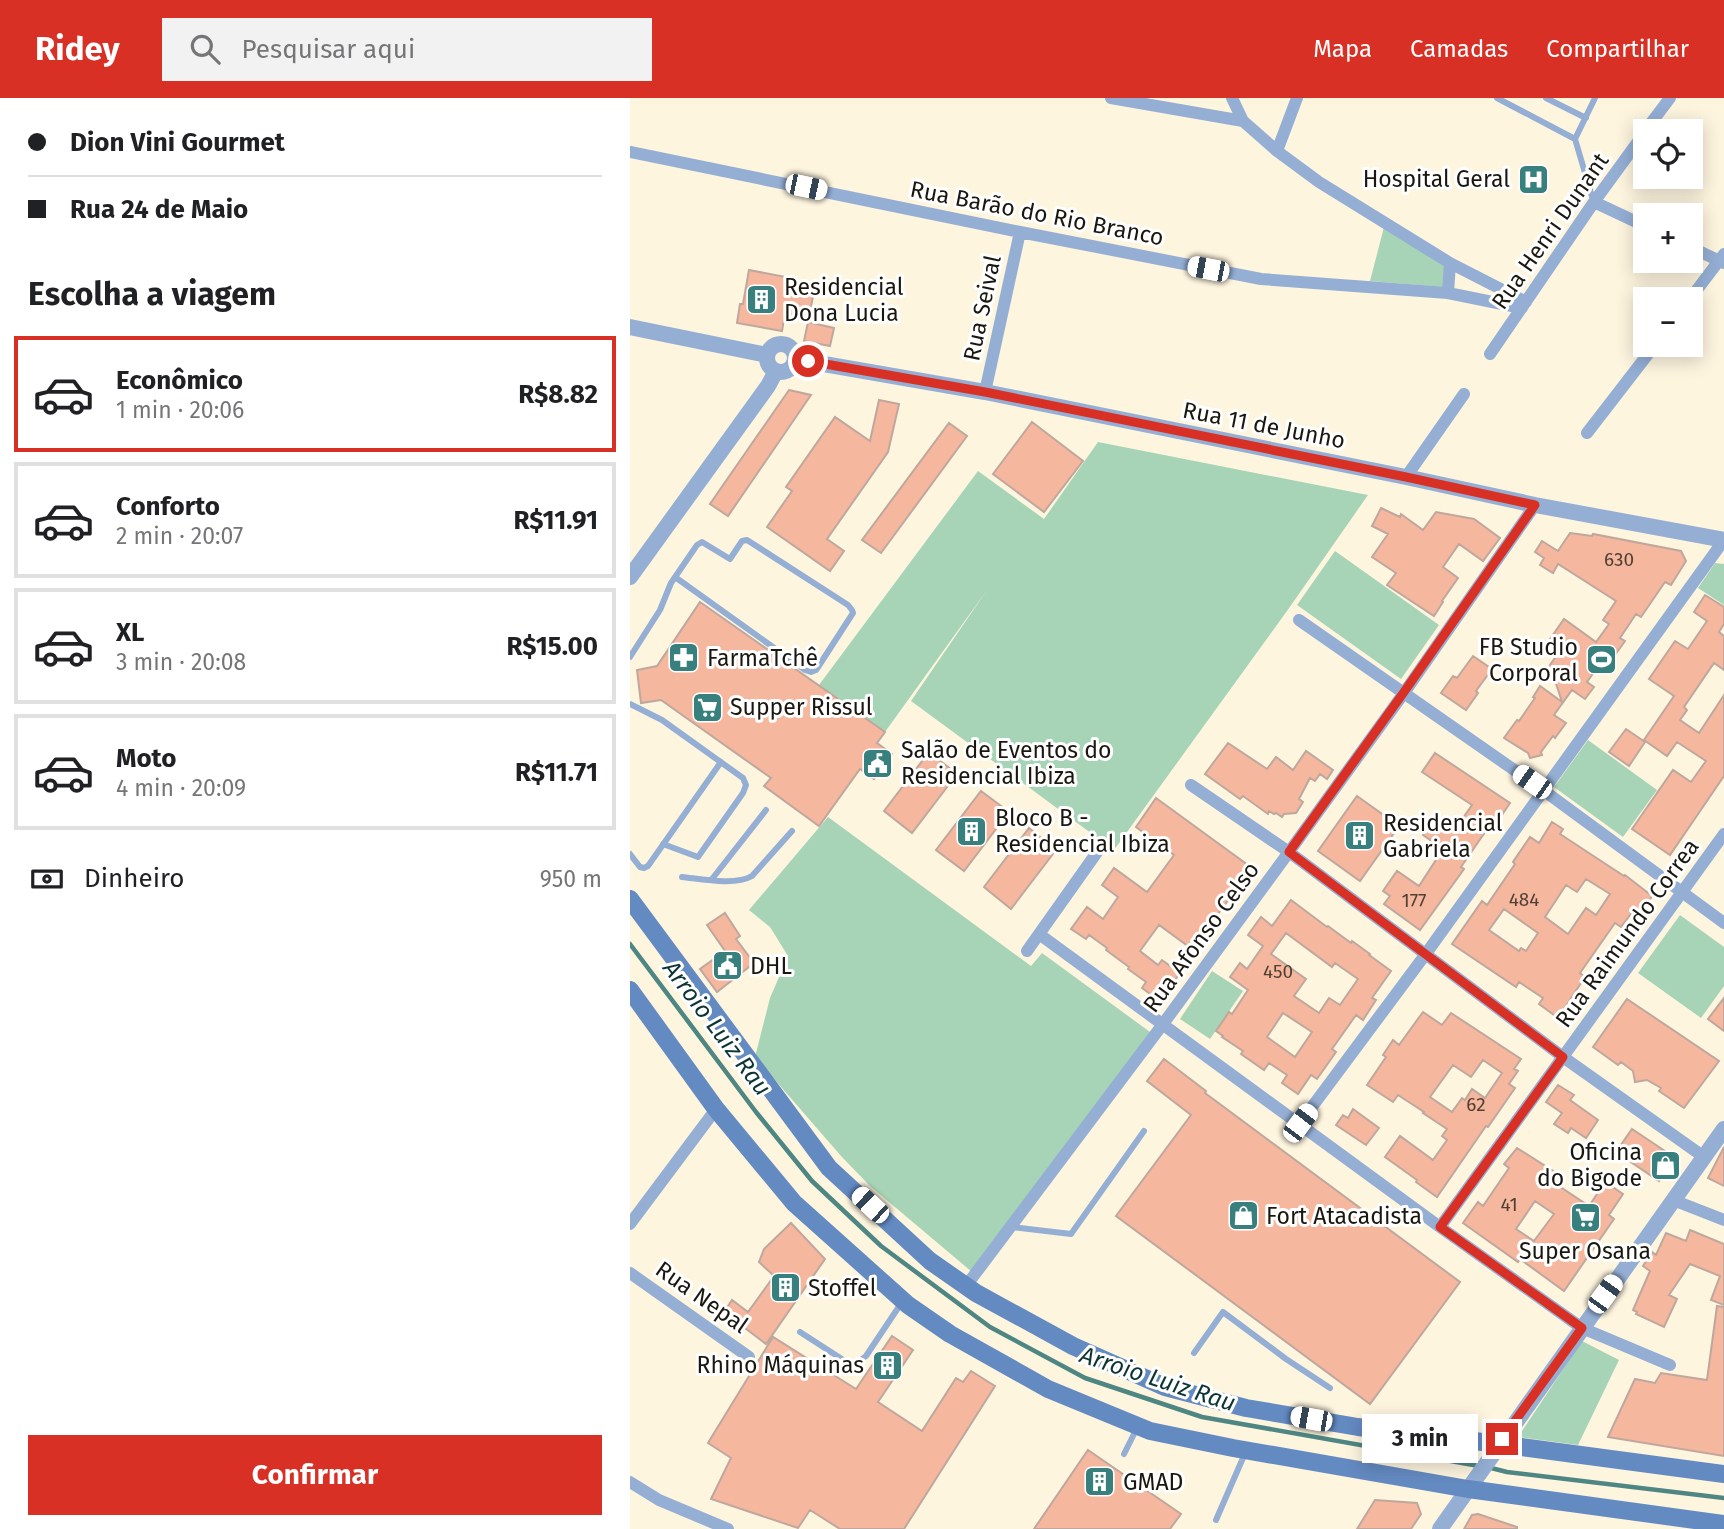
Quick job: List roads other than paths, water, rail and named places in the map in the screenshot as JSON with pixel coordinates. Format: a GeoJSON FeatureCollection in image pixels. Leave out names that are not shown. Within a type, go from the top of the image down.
{"type":"FeatureCollection","features":[{"type":"Feature","properties":{"kind":"main road"},"geometry":{"type":"LineString","coordinates":[[630,899],[829,1168],[930,1261],[976,1293],[1073,1346],[1165,1387],[1246,1408],[1358,1427],[1724,1474]]}},
{"type":"Feature","properties":{"kind":"main road"},"geometry":{"type":"LineString","coordinates":[[630,990],[716,1109],[794,1203],[902,1301],[950,1334],[1048,1389],[1150,1431],[1468,1489],[1724,1524]]}},
{"type":"Feature","properties":{"kind":"street"},"geometry":{"type":"LineString","coordinates":[[1111,98],[1243,121]]}},
{"type":"Feature","properties":{"kind":"street"},"geometry":{"type":"LineString","coordinates":[[1232,98],[1243,121],[1277,151],[1319,182],[1524,305]]}},
{"type":"Feature","properties":{"kind":"street"},"geometry":{"type":"LineString","coordinates":[[1277,151],[1297,98]]}},
{"type":"Feature","properties":{"kind":"street","name":"Rua Henri Dunant"},"geometry":{"type":"LineString","coordinates":[[1655,119],[1670,98]]}},
{"type":"Feature","properties":{"kind":"street","name":"Rua Henri Dunant"},"geometry":{"type":"LineString","coordinates":[[1490,354],[1633,148]]}},
{"type":"Feature","properties":{"kind":"street","name":"Rua Barão do Rio Branco"},"geometry":{"type":"LineString","coordinates":[[630,152],[1261,279],[1448,293],[1524,305]]}},
{"type":"Feature","properties":{"kind":"street"},"geometry":{"type":"LineString","coordinates":[[1594,202],[1633,220]]}},
{"type":"Feature","properties":{"kind":"street","name":"Rua Seival"},"geometry":{"type":"LineString","coordinates":[[985,392],[1020,232]]}},
{"type":"Feature","properties":{"kind":"street"},"geometry":{"type":"LineString","coordinates":[[1700,287],[1722,259],[1703,252]]}},
{"type":"Feature","properties":{"kind":"street"},"geometry":{"type":"LineString","coordinates":[[1448,293],[1450,263]]}},
{"type":"Feature","properties":{"kind":"street"},"geometry":{"type":"LineString","coordinates":[[630,327],[767,355]]}},
{"type":"Feature","properties":{"kind":"street"},"geometry":{"type":"LineString","coordinates":[[782,344],[790,347],[795,359],[790,368],[782,372],[769,366],[767,355],[773,346],[782,344]]}},
{"type":"Feature","properties":{"kind":"street"},"geometry":{"type":"LineString","coordinates":[[1587,433],[1646,357]]}},
{"type":"Feature","properties":{"kind":"street","name":"Rua 11 de Junho"},"geometry":{"type":"LineString","coordinates":[[795,359],[985,392],[1535,505],[1724,540]]}},
{"type":"Feature","properties":{"kind":"street"},"geometry":{"type":"LineString","coordinates":[[630,577],[768,386],[776,371]]}},
{"type":"Feature","properties":{"kind":"street"},"geometry":{"type":"LineString","coordinates":[[1406,477],[1464,394]]}},
{"type":"Feature","properties":{"kind":"street","name":"Rua Afonso Celso"},"geometry":{"type":"LineString","coordinates":[[967,1286],[1289,852],[1535,505]]}},
{"type":"Feature","properties":{"kind":"street"},"geometry":{"type":"LineString","coordinates":[[1300,1123],[1425,955],[1724,540]]}},
{"type":"Feature","properties":{"kind":"street"},"geometry":{"type":"LineString","coordinates":[[1299,620],[1543,790],[1724,923]]}},
{"type":"Feature","properties":{"kind":"street"},"geometry":{"type":"LineString","coordinates":[[1191,785],[1289,852],[1563,1057],[1704,1157]]}},
{"type":"Feature","properties":{"kind":"street","name":"Rua Raimundo Correa"},"geometry":{"type":"LineString","coordinates":[[1440,1227],[1724,834]]}},
{"type":"Feature","properties":{"kind":"street"},"geometry":{"type":"LineString","coordinates":[[1027,951],[1100,848]]}},
{"type":"Feature","properties":{"kind":"street"},"geometry":{"type":"LineString","coordinates":[[1039,934],[1582,1328],[1670,1365]]}},
{"type":"Feature","properties":{"kind":"street"},"geometry":{"type":"LineString","coordinates":[[630,1224],[716,1109]]}},
{"type":"Feature","properties":{"kind":"street"},"geometry":{"type":"LineString","coordinates":[[1440,1529],[1724,1129]]}},
{"type":"Feature","properties":{"kind":"street"},"geometry":{"type":"LineString","coordinates":[[1673,1200],[1724,1220]]}},
{"type":"Feature","properties":{"kind":"street","name":"Rua Nepal"},"geometry":{"type":"LineString","coordinates":[[630,1273],[749,1357]]}},
{"type":"Feature","properties":{"kind":"street"},"geometry":{"type":"LineString","coordinates":[[630,1482],[659,1500],[728,1529]]}},
{"type":"Feature","properties":{"kind":"lane"},"geometry":{"type":"LineString","coordinates":[[1497,98],[1575,139]]}},
{"type":"Feature","properties":{"kind":"lane"},"geometry":{"type":"LineString","coordinates":[[1546,98],[1586,118]]}},
{"type":"Feature","properties":{"kind":"lane"},"geometry":{"type":"LineString","coordinates":[[1594,202],[1575,139],[1595,98]]}},
{"type":"Feature","properties":{"kind":"lane"},"geometry":{"type":"LineString","coordinates":[[630,657],[660,610],[675,577],[699,543],[706,543],[730,559],[742,541],[747,540],[848,605],[853,613],[816,670],[811,672],[675,577]]}},
{"type":"Feature","properties":{"kind":"lane"},"geometry":{"type":"LineString","coordinates":[[630,704],[656,716],[743,778],[746,785],[698,857],[663,844]]}},
{"type":"Feature","properties":{"kind":"lane"},"geometry":{"type":"LineString","coordinates":[[630,854],[639,867],[648,866],[721,762]]}},
{"type":"Feature","properties":{"kind":"lane"},"geometry":{"type":"LineString","coordinates":[[712,879],[766,810]]}},
{"type":"Feature","properties":{"kind":"lane"},"geometry":{"type":"LineString","coordinates":[[682,877],[735,881],[746,879],[752,876],[792,831]]}},
{"type":"Feature","properties":{"kind":"lane"},"geometry":{"type":"LineString","coordinates":[[1011,1227],[1071,1234],[1144,1131]]}},
{"type":"Feature","properties":{"kind":"lane"},"geometry":{"type":"LineString","coordinates":[[800,1332],[848,1363],[857,1363],[866,1356],[902,1301]]}},
{"type":"Feature","properties":{"kind":"lane"},"geometry":{"type":"LineString","coordinates":[[1194,1353],[1223,1312],[1330,1388]]}},
{"type":"Feature","properties":{"kind":"lane"},"geometry":{"type":"LineString","coordinates":[[1124,1454],[1138,1426]]}},
{"type":"Feature","properties":{"kind":"lane"},"geometry":{"type":"LineString","coordinates":[[1216,1520],[1246,1450]]}},
{"type":"Feature","properties":{"kind":"waterway","name":"Arroio Luiz Rau"},"geometry":{"type":"LineString","coordinates":[[630,944],[756,1112],[812,1181],[881,1246],[990,1327],[1085,1378],[1202,1417],[1479,1466]]}},
{"type":"Feature","properties":{"kind":"waterway","name":"Arroio Luiz Rau"},"geometry":{"type":"LineString","coordinates":[[1487,1467],[1507,1472],[1724,1498]]}},
{"type":"Feature","properties":{"kind":"place","name":"Hospital Geral"},"geometry":{"type":"Point","coordinates":[1533,179]}},
{"type":"Feature","properties":{"kind":"place","name":"Residencial Dona Lucia"},"geometry":{"type":"Point","coordinates":[761,300]}},
{"type":"Feature","properties":{"kind":"place","name":"FarmaTchê"},"geometry":{"type":"Point","coordinates":[684,658]}},
{"type":"Feature","properties":{"kind":"place","name":"FB Studio Corporal"},"geometry":{"type":"Point","coordinates":[1601,660]}},
{"type":"Feature","properties":{"kind":"place","name":"Supper Rissul"},"geometry":{"type":"Point","coordinates":[707,707]}},
{"type":"Feature","properties":{"kind":"place","name":"Salão de Eventos do Residencial Ibiza"},"geometry":{"type":"Point","coordinates":[878,763]}},
{"type":"Feature","properties":{"kind":"place","name":"Bloco B - Residencial Ibiza"},"geometry":{"type":"Point","coordinates":[972,831]}},
{"type":"Feature","properties":{"kind":"place","name":"Residencial Gabriela"},"geometry":{"type":"Point","coordinates":[1360,836]}},
{"type":"Feature","properties":{"kind":"place","name":"DHL"},"geometry":{"type":"Point","coordinates":[727,966]}},
{"type":"Feature","properties":{"kind":"place","name":"Oficina do Bigode"},"geometry":{"type":"Point","coordinates":[1665,1165]}},
{"type":"Feature","properties":{"kind":"place","name":"Fort Atacadista"},"geometry":{"type":"Point","coordinates":[1243,1216]}},
{"type":"Feature","properties":{"kind":"place","name":"Super Osana"},"geometry":{"type":"Point","coordinates":[1585,1217]}},
{"type":"Feature","properties":{"kind":"place","name":"Stoffel"},"geometry":{"type":"Point","coordinates":[785,1288]}},
{"type":"Feature","properties":{"kind":"place","name":"Rhino Máquinas"},"geometry":{"type":"Point","coordinates":[887,1365]}},
{"type":"Feature","properties":{"kind":"place","name":"GMAD"},"geometry":{"type":"Point","coordinates":[1100,1482]}}]}
